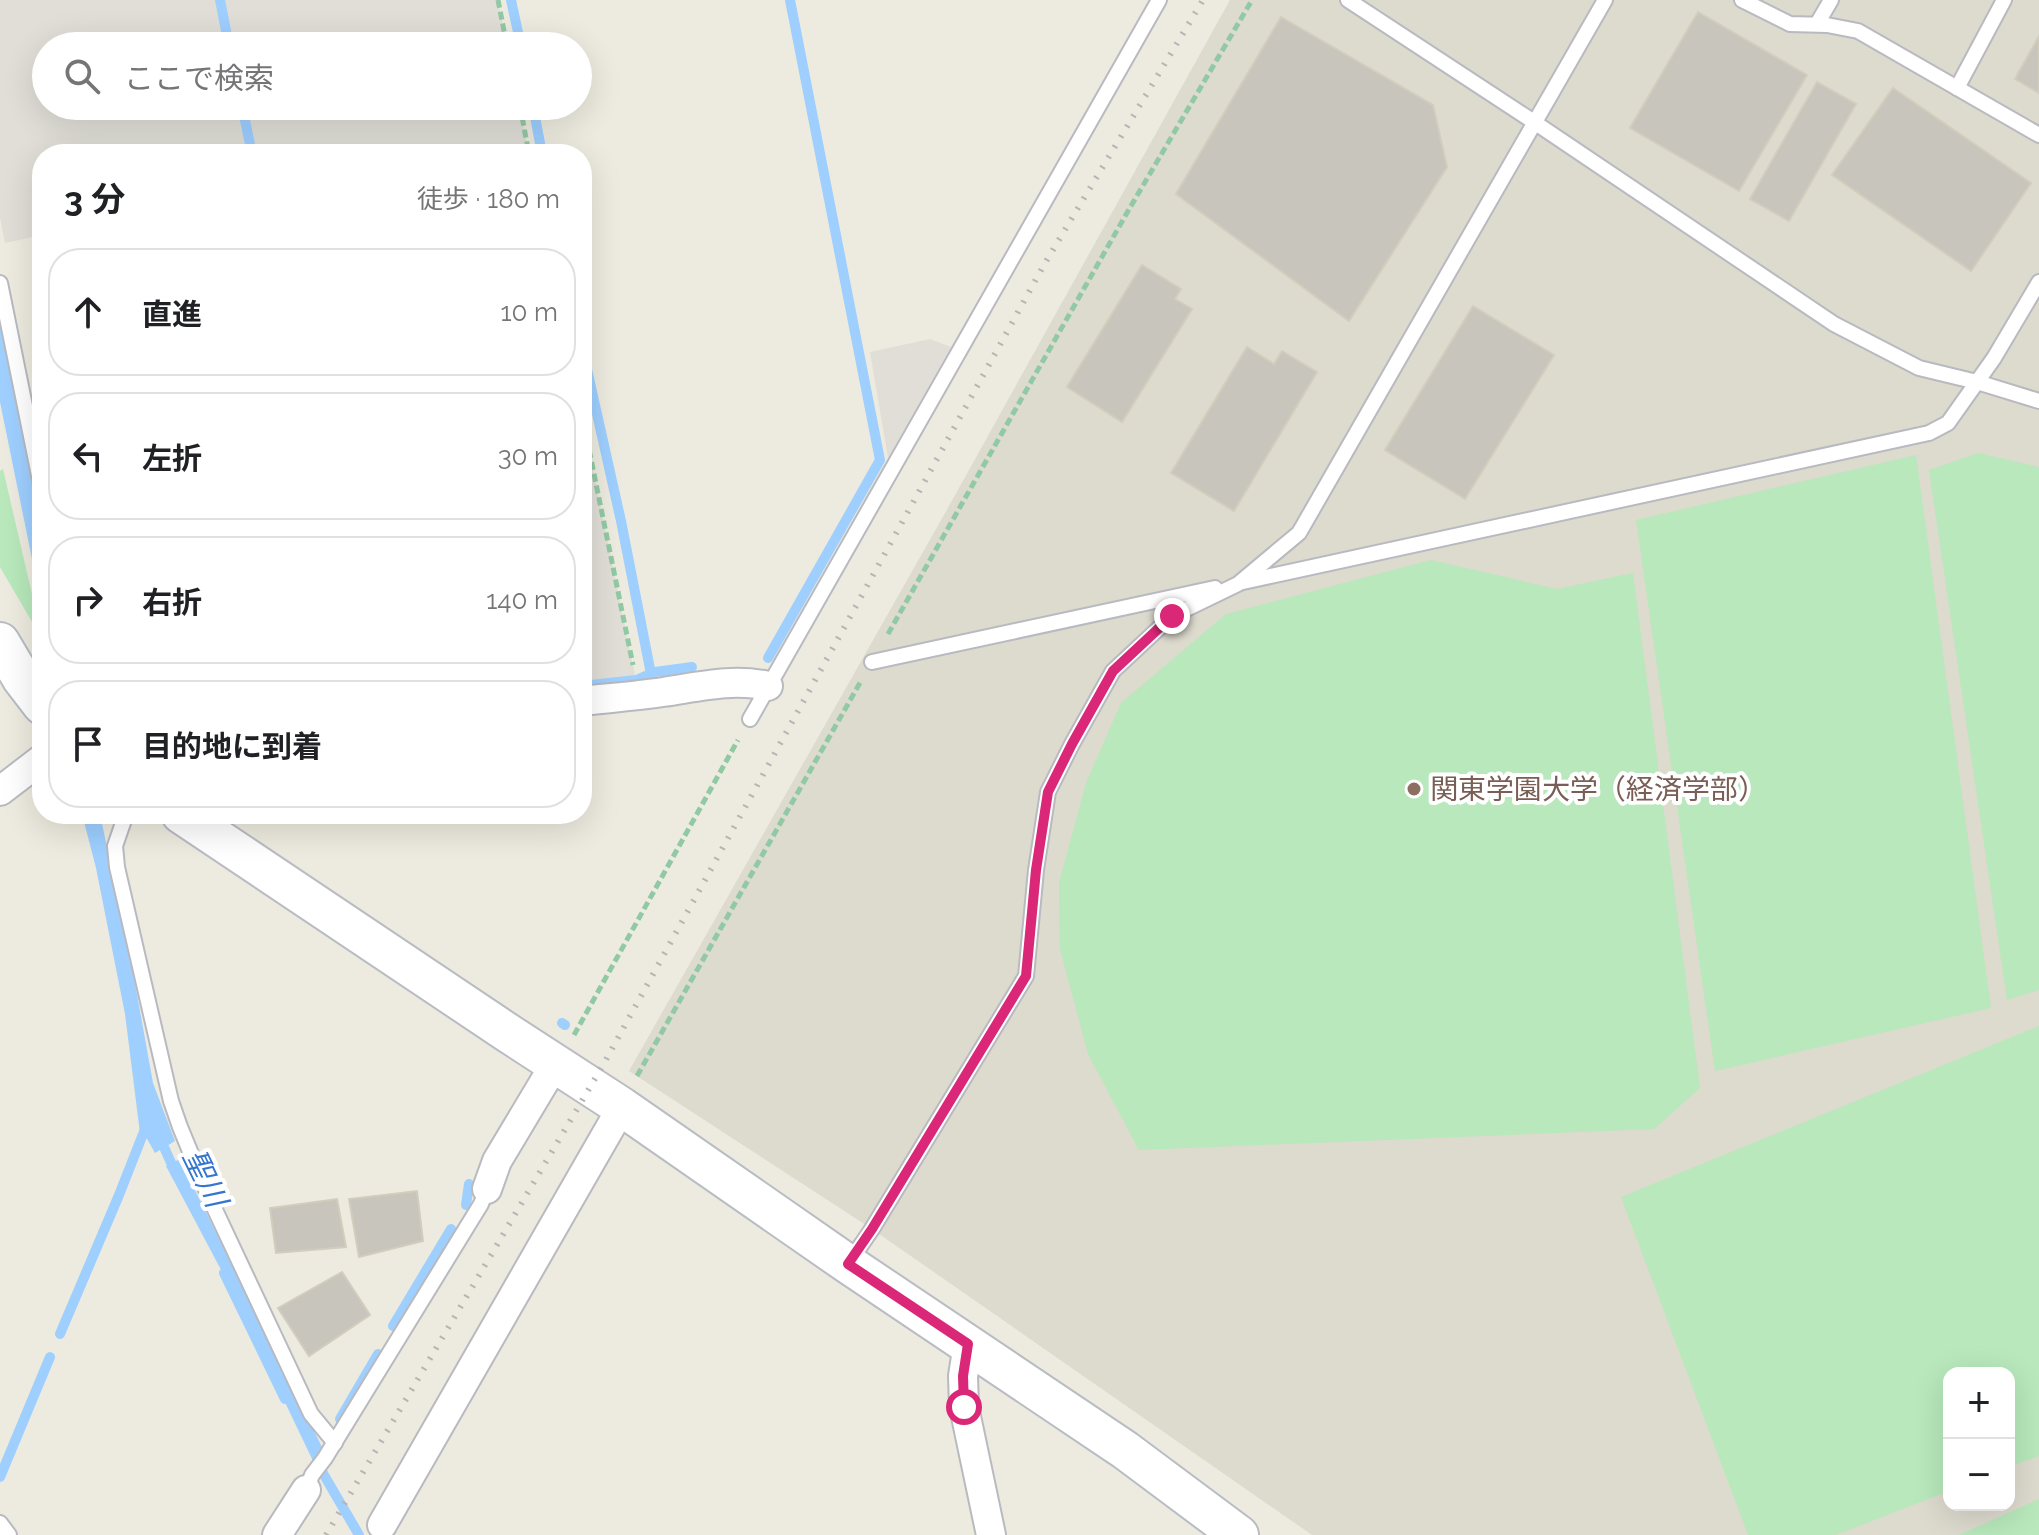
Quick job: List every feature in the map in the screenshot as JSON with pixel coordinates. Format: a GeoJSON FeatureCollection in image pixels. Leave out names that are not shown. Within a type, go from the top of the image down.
{"type":"FeatureCollection","features":[{"type":"Feature","properties":{"kind":"street"},"geometry":{"type":"LineString","coordinates":[[0,642],[32,692]]}},
{"type":"Feature","properties":{"kind":"street"},"geometry":{"type":"LineString","coordinates":[[592,700],[721,683],[750,682],[768,686]]}},
{"type":"Feature","properties":{"kind":"street"},"geometry":{"type":"LineString","coordinates":[[0,791],[32,767]]}},
{"type":"Feature","properties":{"kind":"street"},"geometry":{"type":"LineString","coordinates":[[197,824],[629,1097],[848,1264],[1125,1450],[1239,1535]]}},
{"type":"Feature","properties":{"kind":"street"},"geometry":{"type":"LineString","coordinates":[[487,1189],[497,1161],[561,1052]]}},
{"type":"Feature","properties":{"kind":"street"},"geometry":{"type":"LineString","coordinates":[[382,1525],[629,1097]]}},
{"type":"Feature","properties":{"kind":"street"},"geometry":{"type":"LineString","coordinates":[[968,1344],[963,1376],[964,1407],[991,1535]]}},
{"type":"Feature","properties":{"kind":"street"},"geometry":{"type":"LineString","coordinates":[[277,1535],[309,1482]]}},
{"type":"Feature","properties":{"kind":"lane"},"geometry":{"type":"LineString","coordinates":[[750,719],[1159,0]]}},
{"type":"Feature","properties":{"kind":"lane"},"geometry":{"type":"LineString","coordinates":[[1348,0],[1834,324],[1919,368],[2039,401]]}},
{"type":"Feature","properties":{"kind":"lane"},"geometry":{"type":"LineString","coordinates":[[848,1264],[1026,976],[1036,870],[1048,792],[1113,671],[1172,616],[1238,584],[1299,533],[1605,0]]}},
{"type":"Feature","properties":{"kind":"lane"},"geometry":{"type":"LineString","coordinates":[[1742,0],[1790,24],[1817,24],[1858,31],[2039,135]]}},
{"type":"Feature","properties":{"kind":"lane"},"geometry":{"type":"LineString","coordinates":[[1817,24],[1831,0]]}},
{"type":"Feature","properties":{"kind":"lane"},"geometry":{"type":"LineString","coordinates":[[1957,88],[2004,0]]}},
{"type":"Feature","properties":{"kind":"lane"},"geometry":{"type":"LineString","coordinates":[[872,662],[1929,433],[1948,423],[1994,358],[2039,282]]}},
{"type":"Feature","properties":{"kind":"lane"},"geometry":{"type":"LineString","coordinates":[[0,283],[32,441]]}},
{"type":"Feature","properties":{"kind":"lane"},"geometry":{"type":"LineString","coordinates":[[123,824],[115,846],[117,867],[171,1101],[209,1197],[311,1414],[335,1443]]}},
{"type":"Feature","properties":{"kind":"lane"},"geometry":{"type":"LineString","coordinates":[[309,1482],[481,1204],[487,1189]]}},
{"type":"Feature","properties":{"kind":"lane"},"geometry":{"type":"LineString","coordinates":[[0,1523],[9,1535]]}},
{"type":"Feature","properties":{"kind":"path"},"geometry":{"type":"LineString","coordinates":[[498,0],[504,32]]}},
{"type":"Feature","properties":{"kind":"path"},"geometry":{"type":"LineString","coordinates":[[629,1097],[637,1076],[1128,211],[1252,0]]}},
{"type":"Feature","properties":{"kind":"path"},"geometry":{"type":"LineString","coordinates":[[523,120],[527,144]]}},
{"type":"Feature","properties":{"kind":"path"},"geometry":{"type":"LineString","coordinates":[[592,463],[640,695]]}},
{"type":"Feature","properties":{"kind":"path"},"geometry":{"type":"LineString","coordinates":[[561,1052],[575,1033],[750,719]]}},
{"type":"Feature","properties":{"kind":"shaded area"},"geometry":{"type":"Polygon","coordinates":[[[0,0],[498,0],[504,32],[32,32],[32,120],[523,120],[527,144],[32,144],[32,237],[5,243],[0,218],[0,0]]]}},
{"type":"Feature","properties":{"kind":"shaded area","name":"関東学園大学（経済学部）"},"geometry":{"type":"Polygon","coordinates":[[[1230,0],[2039,0],[2039,1535],[1312,1535],[872,1229],[629,1071],[949,506],[1230,0]]]}},
{"type":"Feature","properties":{"kind":"shaded area"},"geometry":{"type":"Polygon","coordinates":[[[930,339],[951,347],[888,458],[870,352],[930,339]]]}},
{"type":"Feature","properties":{"kind":"shaded area"},"geometry":{"type":"Polygon","coordinates":[[[592,464],[635,675],[624,683],[592,686],[592,464]]]}},
{"type":"Feature","properties":{"kind":"green space"},"geometry":{"type":"Polygon","coordinates":[[[1978,453],[2039,467],[2039,990],[2007,1000],[1929,470],[1978,453]]]}},
{"type":"Feature","properties":{"kind":"green space"},"geometry":{"type":"Polygon","coordinates":[[[1916,455],[1991,1008],[1715,1071],[1636,520],[1916,455]]]}},
{"type":"Feature","properties":{"kind":"green space"},"geometry":{"type":"Polygon","coordinates":[[[3,469],[32,595],[32,622],[0,567],[0,471],[3,469]]]}},
{"type":"Feature","properties":{"kind":"green space"},"geometry":{"type":"Polygon","coordinates":[[[1431,560],[1557,589],[1633,573],[1700,1088],[1654,1129],[1139,1150],[1088,1054],[1060,949],[1059,883],[1086,783],[1121,703],[1226,614],[1431,560]]]}},
{"type":"Feature","properties":{"kind":"green space"},"geometry":{"type":"Polygon","coordinates":[[[2039,1026],[2039,1456],[2015,1465],[2015,1367],[1943,1367],[1943,1493],[1836,1535],[1748,1535],[1621,1197],[2039,1026]]]}},
{"type":"Feature","properties":{"kind":"green space"},"geometry":{"type":"Polygon","coordinates":[[[2039,1499],[2039,1535],[1959,1535],[2015,1511],[2039,1499]]]}},
{"type":"Feature","properties":{"kind":"water"},"geometry":{"type":"Polygon","coordinates":[[[0,323],[32,482],[32,559],[0,402],[0,323]]]}},
{"type":"Feature","properties":{"kind":"water"},"geometry":{"type":"Polygon","coordinates":[[[85,824],[102,824],[153,1083],[175,1141],[155,1153],[146,1137],[141,1141],[125,1014],[85,824]]]}},
{"type":"Feature","properties":{"kind":"water"},"geometry":{"type":"Polygon","coordinates":[[[184,1157],[190,1180],[322,1447],[313,1461],[228,1283],[166,1166],[184,1157]]]}},
{"type":"Feature","properties":{"kind":"building"},"geometry":{"type":"Polygon","coordinates":[[[1698,12],[1807,75],[1739,191],[1630,128],[1698,12]]]}},
{"type":"Feature","properties":{"kind":"building"},"geometry":{"type":"Polygon","coordinates":[[[1281,17],[1433,105],[1447,167],[1349,321],[1176,194],[1281,17]]]}},
{"type":"Feature","properties":{"kind":"building"},"geometry":{"type":"Polygon","coordinates":[[[2039,36],[2039,93],[2015,79],[2039,36]]]}},
{"type":"Feature","properties":{"kind":"building"},"geometry":{"type":"Polygon","coordinates":[[[1817,82],[1856,104],[1789,221],[1750,199],[1817,82]]]}},
{"type":"Feature","properties":{"kind":"building"},"geometry":{"type":"Polygon","coordinates":[[[1893,88],[2031,183],[1971,271],[1832,175],[1893,88]]]}},
{"type":"Feature","properties":{"kind":"building"},"geometry":{"type":"Polygon","coordinates":[[[1142,265],[1181,289],[1175,299],[1192,309],[1122,422],[1067,387],[1142,265]]]}},
{"type":"Feature","properties":{"kind":"building"},"geometry":{"type":"Polygon","coordinates":[[[1473,306],[1554,355],[1465,499],[1385,450],[1473,306]]]}},
{"type":"Feature","properties":{"kind":"building"},"geometry":{"type":"Polygon","coordinates":[[[1247,347],[1274,364],[1282,351],[1317,372],[1234,511],[1171,473],[1247,347]]]}},
{"type":"Feature","properties":{"kind":"building"},"geometry":{"type":"Polygon","coordinates":[[[417,1191],[423,1241],[359,1257],[349,1199],[417,1191]]]}},
{"type":"Feature","properties":{"kind":"building"},"geometry":{"type":"Polygon","coordinates":[[[337,1199],[346,1247],[276,1253],[270,1208],[337,1199]]]}},
{"type":"Feature","properties":{"kind":"building"},"geometry":{"type":"Polygon","coordinates":[[[342,1272],[370,1315],[309,1356],[278,1308],[342,1272]]]}},
{"type":"Feature","properties":{"kind":"waterway"},"geometry":{"type":"LineString","coordinates":[[220,0],[226,32]]}},
{"type":"Feature","properties":{"kind":"waterway"},"geometry":{"type":"LineString","coordinates":[[511,0],[518,32]]}},
{"type":"Feature","properties":{"kind":"waterway"},"geometry":{"type":"LineString","coordinates":[[768,658],[880,460],[790,0]]}},
{"type":"Feature","properties":{"kind":"waterway"},"geometry":{"type":"LineString","coordinates":[[245,120],[250,144]]}},
{"type":"Feature","properties":{"kind":"waterway"},"geometry":{"type":"LineString","coordinates":[[536,120],[540,144]]}},
{"type":"Feature","properties":{"kind":"waterway"},"geometry":{"type":"LineString","coordinates":[[592,392],[651,674]]}},
{"type":"Feature","properties":{"kind":"waterway"},"geometry":{"type":"LineString","coordinates":[[592,685],[636,680],[655,672],[692,667]]}},
{"type":"Feature","properties":{"kind":"waterway"},"geometry":{"type":"LineString","coordinates":[[60,1334],[145,1129]]}},
{"type":"Feature","properties":{"kind":"waterway","name":"聖川"},"geometry":{"type":"LineString","coordinates":[[159,1136],[177,1176]]}},
{"type":"Feature","properties":{"kind":"waterway"},"geometry":{"type":"LineString","coordinates":[[466,1205],[469,1184]]}},
{"type":"Feature","properties":{"kind":"waterway"},"geometry":{"type":"LineString","coordinates":[[393,1326],[451,1229]]}},
{"type":"Feature","properties":{"kind":"waterway","name":"聖川"},"geometry":{"type":"LineString","coordinates":[[224,1273],[285,1399]]}},
{"type":"Feature","properties":{"kind":"waterway"},"geometry":{"type":"LineString","coordinates":[[340,1419],[378,1354]]}},
{"type":"Feature","properties":{"kind":"waterway"},"geometry":{"type":"LineString","coordinates":[[0,1477],[50,1357]]}},
{"type":"Feature","properties":{"kind":"waterway","name":"聖川"},"geometry":{"type":"LineString","coordinates":[[317,1463],[359,1535]]}},
{"type":"Feature","properties":{"kind":"railway"},"geometry":{"type":"LineString","coordinates":[[326,1535],[603,1065],[1045,263],[1203,0]]}},
{"type":"Feature","properties":{"kind":"place","name":"関東学園大学（経済学部）"},"geometry":{"type":"Point","coordinates":[1414,789]}},
{"type":"Feature","properties":{"kind":"route"},"geometry":{"type":"LineString","coordinates":[[964,1407],[963,1376],[968,1344],[848,1264],[1026,976],[1036,870],[1048,792],[1113,671],[1172,616]]}}]}
